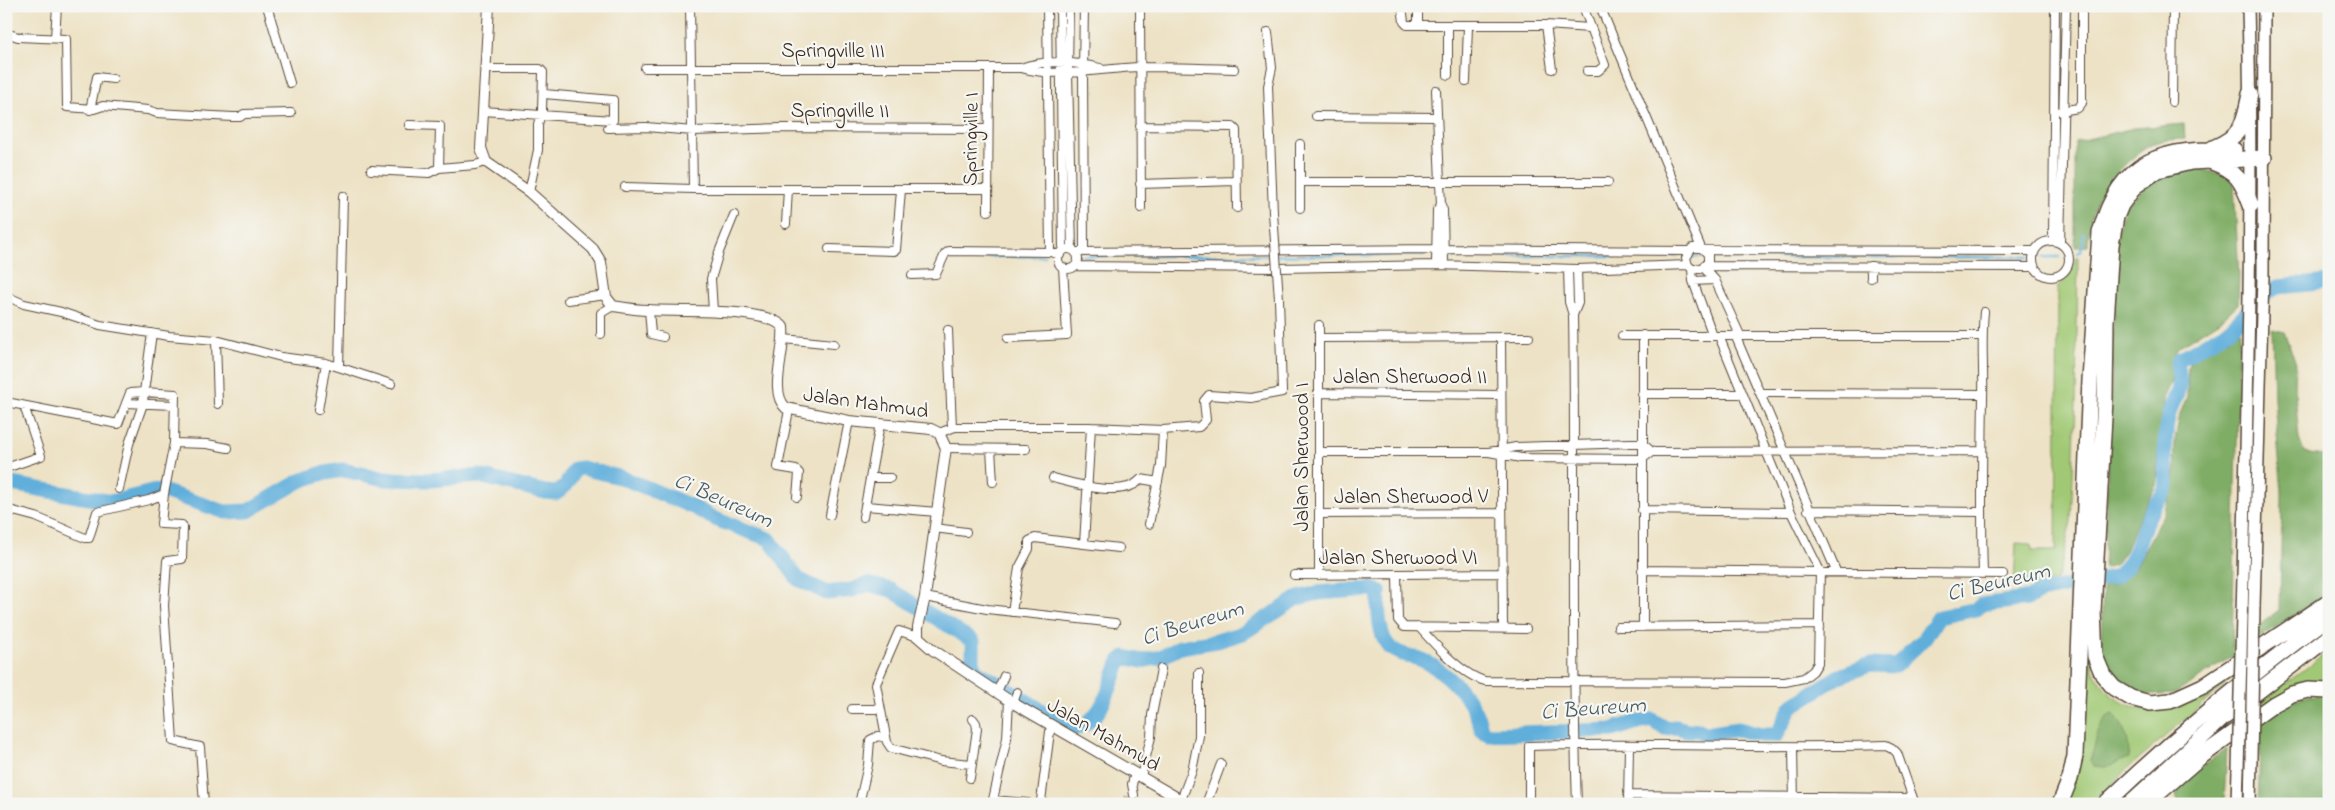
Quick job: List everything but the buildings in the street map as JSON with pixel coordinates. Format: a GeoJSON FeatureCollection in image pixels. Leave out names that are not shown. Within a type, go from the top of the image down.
{"type":"FeatureCollection","features":[{"type":"Feature","properties":{"kind":"highway"},"geometry":{"type":"LineString","coordinates":[[2207,155],[2236,135],[2243,125],[2250,94]]}},
{"type":"Feature","properties":{"kind":"highway"},"geometry":{"type":"LineString","coordinates":[[2060,804],[2070,779],[2075,756],[2087,610],[2090,380],[2100,232],[2105,213],[2119,186],[2140,167],[2154,159],[2173,152],[2207,155],[2257,155]]}},
{"type":"Feature","properties":{"kind":"highway"},"geometry":{"type":"LineString","coordinates":[[2207,155],[2236,174],[2244,186],[2251,205]]}},
{"type":"Feature","properties":{"kind":"highway"},"geometry":{"type":"LineString","coordinates":[[2087,610],[2095,656],[2103,675],[2114,688],[2131,698],[2150,703],[2170,701],[2190,694],[2329,602]]}},
{"type":"Feature","properties":{"kind":"highway"},"geometry":{"type":"LineString","coordinates":[[2105,804],[2218,702],[2329,617]]}},
{"type":"Feature","properties":{"kind":"highway"},"geometry":{"type":"LineString","coordinates":[[2129,804],[2223,718],[2329,637]]}},
{"type":"Feature","properties":{"kind":"highway"},"geometry":{"type":"LineString","coordinates":[[2146,804],[2199,758],[2274,704],[2292,694],[2308,690],[2329,691]]}},
{"type":"Feature","properties":{"kind":"main road"},"geometry":{"type":"LineString","coordinates":[[2248,6],[2250,94],[2257,155],[2264,276],[2250,804]]}},
{"type":"Feature","properties":{"kind":"main road"},"geometry":{"type":"LineString","coordinates":[[2237,804],[2251,205],[2257,155],[2264,6]]}},
{"type":"Feature","properties":{"kind":"street"},"geometry":{"type":"LineString","coordinates":[[55,38],[56,6]]}},
{"type":"Feature","properties":{"kind":"street"},"geometry":{"type":"LineString","coordinates":[[267,6],[290,83]]}},
{"type":"Feature","properties":{"kind":"street"},"geometry":{"type":"LineString","coordinates":[[489,6],[481,148],[486,162],[529,192],[593,249],[601,262],[606,295],[614,306]]}},
{"type":"Feature","properties":{"kind":"street"},"geometry":{"type":"LineString","coordinates":[[690,6],[693,189]]}},
{"type":"Feature","properties":{"kind":"street"},"geometry":{"type":"LineString","coordinates":[[1047,6],[1046,72],[1050,252]]}},
{"type":"Feature","properties":{"kind":"street"},"geometry":{"type":"LineString","coordinates":[[1060,6],[1061,253],[1059,262],[1063,267],[1069,269],[1075,266],[1440,265],[1572,269],[1871,266],[2034,267]]}},
{"type":"Feature","properties":{"kind":"street"},"geometry":{"type":"LineString","coordinates":[[1069,6],[1073,251],[1078,259],[1075,266]]}},
{"type":"Feature","properties":{"kind":"street"},"geometry":{"type":"LineString","coordinates":[[1084,6],[1084,252]]}},
{"type":"Feature","properties":{"kind":"street"},"geometry":{"type":"LineString","coordinates":[[1140,6],[1141,208]]}},
{"type":"Feature","properties":{"kind":"street"},"geometry":{"type":"LineString","coordinates":[[1402,6],[1404,24],[1448,26],[1546,25],[1590,28]]}},
{"type":"Feature","properties":{"kind":"street"},"geometry":{"type":"LineString","coordinates":[[1418,6],[1418,24]]}},
{"type":"Feature","properties":{"kind":"street"},"geometry":{"type":"LineString","coordinates":[[1584,6],[1590,28],[1605,58],[1605,65],[1598,71],[1587,71]]}},
{"type":"Feature","properties":{"kind":"street"},"geometry":{"type":"LineString","coordinates":[[1600,6],[1701,248],[1709,258],[1705,267]]}},
{"type":"Feature","properties":{"kind":"street"},"geometry":{"type":"LineString","coordinates":[[2056,6],[2054,112],[2056,242]]}},
{"type":"Feature","properties":{"kind":"street"},"geometry":{"type":"LineString","coordinates":[[2056,242],[2064,110],[2066,6]]}},
{"type":"Feature","properties":{"kind":"street"},"geometry":{"type":"LineString","coordinates":[[2054,112],[2078,108],[2082,103],[2082,6]]}},
{"type":"Feature","properties":{"kind":"street"},"geometry":{"type":"LineString","coordinates":[[2172,102],[2173,6]]}},
{"type":"Feature","properties":{"kind":"street"},"geometry":{"type":"LineString","coordinates":[[1546,25],[1552,69]]}},
{"type":"Feature","properties":{"kind":"street"},"geometry":{"type":"LineString","coordinates":[[1448,26],[1448,76]]}},
{"type":"Feature","properties":{"kind":"street"},"geometry":{"type":"LineString","coordinates":[[1466,81],[1468,26]]}},
{"type":"Feature","properties":{"kind":"street"},"geometry":{"type":"LineString","coordinates":[[940,434],[952,428],[1091,427],[1164,430],[1199,427],[1204,424],[1206,418],[1204,401],[1209,395],[1251,398],[1282,392],[1268,86],[1272,68],[1268,32]]}},
{"type":"Feature","properties":{"kind":"street"},"geometry":{"type":"LineString","coordinates":[[6,33],[18,37],[66,38],[68,41],[67,107],[90,110],[103,106],[148,110],[157,113],[240,117],[244,114],[291,113]]}},
{"type":"Feature","properties":{"kind":"street"},"geometry":{"type":"LineString","coordinates":[[1021,68],[1035,63],[1047,62],[1060,68]]}},
{"type":"Feature","properties":{"kind":"street","name":"Springville III"},"geometry":{"type":"LineString","coordinates":[[645,68],[1021,68]]}},
{"type":"Feature","properties":{"kind":"street","name":"Springville I"},"geometry":{"type":"LineString","coordinates":[[988,211],[987,129],[989,68]]}},
{"type":"Feature","properties":{"kind":"street"},"geometry":{"type":"LineString","coordinates":[[1021,68],[1035,72],[1046,72],[1060,68],[1234,69]]}},
{"type":"Feature","properties":{"kind":"street"},"geometry":{"type":"LineString","coordinates":[[485,69],[540,69],[543,72],[544,94],[538,124],[538,150],[529,192]]}},
{"type":"Feature","properties":{"kind":"street"},"geometry":{"type":"LineString","coordinates":[[90,110],[97,77],[113,79]]}},
{"type":"Feature","properties":{"kind":"street"},"geometry":{"type":"LineString","coordinates":[[1436,90],[1441,204],[1437,210],[1440,265]]}},
{"type":"Feature","properties":{"kind":"street"},"geometry":{"type":"LineString","coordinates":[[482,111],[613,120],[613,100],[544,94]]}},
{"type":"Feature","properties":{"kind":"street"},"geometry":{"type":"LineString","coordinates":[[1316,116],[1437,117]]}},
{"type":"Feature","properties":{"kind":"street"},"geometry":{"type":"LineString","coordinates":[[409,125],[440,126],[439,168]]}},
{"type":"Feature","properties":{"kind":"street"},"geometry":{"type":"LineString","coordinates":[[1140,126],[1233,127],[1236,130],[1237,208]]}},
{"type":"Feature","properties":{"kind":"street","name":"Springville II"},"geometry":{"type":"LineString","coordinates":[[608,128],[646,127],[693,131],[782,128],[987,129]]}},
{"type":"Feature","properties":{"kind":"street"},"geometry":{"type":"LineString","coordinates":[[1300,144],[1300,208]]}},
{"type":"Feature","properties":{"kind":"street"},"geometry":{"type":"LineString","coordinates":[[371,170],[429,173],[439,168],[475,165],[486,162]]}},
{"type":"Feature","properties":{"kind":"street"},"geometry":{"type":"LineString","coordinates":[[1140,184],[1236,181]]}},
{"type":"Feature","properties":{"kind":"street"},"geometry":{"type":"LineString","coordinates":[[1301,182],[1608,182]]}},
{"type":"Feature","properties":{"kind":"street"},"geometry":{"type":"LineString","coordinates":[[625,187],[693,189],[987,189]]}},
{"type":"Feature","properties":{"kind":"street"},"geometry":{"type":"LineString","coordinates":[[786,224],[788,189]]}},
{"type":"Feature","properties":{"kind":"street"},"geometry":{"type":"LineString","coordinates":[[829,249],[894,252],[896,250],[901,190]]}},
{"type":"Feature","properties":{"kind":"street"},"geometry":{"type":"LineString","coordinates":[[339,367],[343,196]]}},
{"type":"Feature","properties":{"kind":"street"},"geometry":{"type":"LineString","coordinates":[[713,311],[711,279],[719,252],[734,215]]}},
{"type":"Feature","properties":{"kind":"street"},"geometry":{"type":"LineString","coordinates":[[2045,242],[2056,242],[2066,249],[2070,259],[2067,270],[2058,277],[2049,278],[2040,274],[2034,267],[2032,259],[2034,251],[2045,242]]}},
{"type":"Feature","properties":{"kind":"street"},"geometry":{"type":"LineString","coordinates":[[912,275],[936,274],[945,254],[949,251],[1061,253],[1073,251],[1291,252],[1440,249],[1688,251],[1701,248],[2034,251]]}},
{"type":"Feature","properties":{"kind":"street"},"geometry":{"type":"LineString","coordinates":[[1419,627],[1434,643],[1477,679],[1506,682],[1795,681],[1804,678],[1813,671],[1818,662],[1820,571],[1791,512],[1743,394],[1693,281],[1686,258],[1688,251]]}},
{"type":"Feature","properties":{"kind":"street"},"geometry":{"type":"LineString","coordinates":[[1291,252],[1292,266]]}},
{"type":"Feature","properties":{"kind":"street"},"geometry":{"type":"LineString","coordinates":[[1871,266],[1871,278]]}},
{"type":"Feature","properties":{"kind":"street"},"geometry":{"type":"LineString","coordinates":[[1008,338],[1068,335],[1063,267]]}},
{"type":"Feature","properties":{"kind":"street"},"geometry":{"type":"LineString","coordinates":[[1705,267],[1715,280],[1808,510],[1836,571]]}},
{"type":"Feature","properties":{"kind":"street"},"geometry":{"type":"LineString","coordinates":[[1572,269],[1578,302],[1573,315],[1575,444],[1574,726],[1577,804]]}},
{"type":"Feature","properties":{"kind":"street"},"geometry":{"type":"LineString","coordinates":[[1693,281],[1715,280]]}},
{"type":"Feature","properties":{"kind":"street"},"geometry":{"type":"LineString","coordinates":[[568,300],[606,295]]}},
{"type":"Feature","properties":{"kind":"street"},"geometry":{"type":"LineString","coordinates":[[6,296],[24,304],[61,312],[100,325],[216,340],[282,357],[326,363],[391,384]]}},
{"type":"Feature","properties":{"kind":"street"},"geometry":{"type":"LineString","coordinates":[[601,334],[602,313],[614,306],[648,310],[713,311],[774,320],[783,327],[784,339],[834,344]]}},
{"type":"Feature","properties":{"kind":"street"},"geometry":{"type":"LineString","coordinates":[[648,310],[651,334],[663,337]]}},
{"type":"Feature","properties":{"kind":"street"},"geometry":{"type":"LineString","coordinates":[[1983,574],[1980,512],[1983,394],[1981,336],[1984,312]]}},
{"type":"Feature","properties":{"kind":"street","name":"Jalan Sherwood I"},"geometry":{"type":"LineString","coordinates":[[1319,325],[1319,575]]}},
{"type":"Feature","properties":{"kind":"street"},"geometry":{"type":"LineString","coordinates":[[948,330],[952,428]]}},
{"type":"Feature","properties":{"kind":"street"},"geometry":{"type":"LineString","coordinates":[[119,489],[129,444],[143,404],[152,333]]}},
{"type":"Feature","properties":{"kind":"street"},"geometry":{"type":"LineString","coordinates":[[1622,336],[1716,336],[1738,334],[1981,336]]}},
{"type":"Feature","properties":{"kind":"street"},"geometry":{"type":"LineString","coordinates":[[1643,335],[1643,627]]}},
{"type":"Feature","properties":{"kind":"street"},"geometry":{"type":"LineString","coordinates":[[1501,337],[1503,628]]}},
{"type":"Feature","properties":{"kind":"street"},"geometry":{"type":"LineString","coordinates":[[1319,338],[1529,337]]}},
{"type":"Feature","properties":{"kind":"street","name":"Jalan Mahmud"},"geometry":{"type":"LineString","coordinates":[[784,339],[777,391],[780,401],[790,410],[849,421],[931,429],[940,434],[946,448],[924,598],[917,632],[918,637],[933,650],[1001,684],[1014,698],[1051,724],[1136,778],[1185,802]]}},
{"type":"Feature","properties":{"kind":"street"},"geometry":{"type":"LineString","coordinates":[[216,340],[218,404]]}},
{"type":"Feature","properties":{"kind":"street"},"geometry":{"type":"LineString","coordinates":[[318,410],[326,363]]}},
{"type":"Feature","properties":{"kind":"street"},"geometry":{"type":"LineString","coordinates":[[6,402],[115,424],[119,423],[130,394],[144,392],[174,394],[174,443],[164,494],[161,524],[182,525],[183,527],[182,558],[167,561],[164,606],[173,741],[200,747],[204,804]]}},
{"type":"Feature","properties":{"kind":"street","name":"Jalan Sherwood II"},"geometry":{"type":"LineString","coordinates":[[1318,393],[1500,395]]}},
{"type":"Feature","properties":{"kind":"street"},"geometry":{"type":"LineString","coordinates":[[1642,394],[1743,394]]}},
{"type":"Feature","properties":{"kind":"street"},"geometry":{"type":"LineString","coordinates":[[1760,394],[1983,394]]}},
{"type":"Feature","properties":{"kind":"street"},"geometry":{"type":"LineString","coordinates":[[126,403],[174,405]]}},
{"type":"Feature","properties":{"kind":"street"},"geometry":{"type":"LineString","coordinates":[[6,468],[41,456],[24,406]]}},
{"type":"Feature","properties":{"kind":"street"},"geometry":{"type":"LineString","coordinates":[[790,410],[778,466],[796,470],[799,473],[797,497]]}},
{"type":"Feature","properties":{"kind":"street"},"geometry":{"type":"LineString","coordinates":[[830,515],[849,421]]}},
{"type":"Feature","properties":{"kind":"street"},"geometry":{"type":"LineString","coordinates":[[863,517],[880,424]]}},
{"type":"Feature","properties":{"kind":"street"},"geometry":{"type":"LineString","coordinates":[[1084,544],[1091,427]]}},
{"type":"Feature","properties":{"kind":"street"},"geometry":{"type":"LineString","coordinates":[[1149,524],[1158,482],[1164,430]]}},
{"type":"Feature","properties":{"kind":"street"},"geometry":{"type":"LineString","coordinates":[[174,443],[207,444],[228,448]]}},
{"type":"Feature","properties":{"kind":"street"},"geometry":{"type":"LineString","coordinates":[[1502,453],[1575,444],[1642,443],[1652,452]]}},
{"type":"Feature","properties":{"kind":"street"},"geometry":{"type":"LineString","coordinates":[[946,448],[1026,449]]}},
{"type":"Feature","properties":{"kind":"street"},"geometry":{"type":"LineString","coordinates":[[991,449],[993,482]]}},
{"type":"Feature","properties":{"kind":"street"},"geometry":{"type":"LineString","coordinates":[[1319,452],[1489,452],[1575,459],[1642,460],[1652,452],[1982,451]]}},
{"type":"Feature","properties":{"kind":"street"},"geometry":{"type":"LineString","coordinates":[[871,478],[890,478]]}},
{"type":"Feature","properties":{"kind":"street"},"geometry":{"type":"LineString","coordinates":[[1053,478],[1087,487],[1127,489],[1138,484],[1141,479],[1158,482]]}},
{"type":"Feature","properties":{"kind":"street"},"geometry":{"type":"LineString","coordinates":[[6,509],[36,517],[89,538],[97,512],[149,500],[164,494]]}},
{"type":"Feature","properties":{"kind":"street"},"geometry":{"type":"LineString","coordinates":[[866,506],[936,512]]}},
{"type":"Feature","properties":{"kind":"street"},"geometry":{"type":"LineString","coordinates":[[1642,510],[1791,512]]}},
{"type":"Feature","properties":{"kind":"street"},"geometry":{"type":"LineString","coordinates":[[1808,510],[1980,512]]}},
{"type":"Feature","properties":{"kind":"street","name":"Jalan Sherwood V"},"geometry":{"type":"LineString","coordinates":[[1320,514],[1502,513]]}},
{"type":"Feature","properties":{"kind":"street"},"geometry":{"type":"LineString","coordinates":[[934,528],[966,532]]}},
{"type":"Feature","properties":{"kind":"street"},"geometry":{"type":"LineString","coordinates":[[1012,612],[1018,568],[1029,549],[1029,541],[1035,538],[1119,548]]}},
{"type":"Feature","properties":{"kind":"street"},"geometry":{"type":"LineString","coordinates":[[1642,570],[2003,574]]}},
{"type":"Feature","properties":{"kind":"street","name":"Jalan Sherwood VI"},"geometry":{"type":"LineString","coordinates":[[1294,575],[1503,573]]}},
{"type":"Feature","properties":{"kind":"street"},"geometry":{"type":"LineString","coordinates":[[1397,575],[1398,620],[1404,626],[1526,629]]}},
{"type":"Feature","properties":{"kind":"street"},"geometry":{"type":"LineString","coordinates":[[924,598],[1012,612],[1115,623]]}},
{"type":"Feature","properties":{"kind":"street"},"geometry":{"type":"LineString","coordinates":[[1618,627],[1820,625]]}},
{"type":"Feature","properties":{"kind":"street"},"geometry":{"type":"LineString","coordinates":[[918,637],[899,631],[876,684],[886,738],[891,748],[941,761],[972,764]]}},
{"type":"Feature","properties":{"kind":"street"},"geometry":{"type":"LineString","coordinates":[[1131,794],[1151,737],[1152,715],[1161,669]]}},
{"type":"Feature","properties":{"kind":"street"},"geometry":{"type":"LineString","coordinates":[[1185,802],[1199,736],[1199,674]]}},
{"type":"Feature","properties":{"kind":"street"},"geometry":{"type":"LineString","coordinates":[[1014,698],[992,802],[1028,803]]}},
{"type":"Feature","properties":{"kind":"street"},"geometry":{"type":"LineString","coordinates":[[852,709],[880,709]]}},
{"type":"Feature","properties":{"kind":"street"},"geometry":{"type":"LineString","coordinates":[[970,778],[977,729],[973,718]]}},
{"type":"Feature","properties":{"kind":"street"},"geometry":{"type":"LineString","coordinates":[[1041,801],[1051,724]]}},
{"type":"Feature","properties":{"kind":"street"},"geometry":{"type":"LineString","coordinates":[[859,804],[868,765],[870,740],[878,736],[886,738]]}},
{"type":"Feature","properties":{"kind":"street"},"geometry":{"type":"LineString","coordinates":[[1529,804],[1529,746],[1575,741],[1629,746],[1793,748],[1886,745],[1897,753],[1914,801],[1628,800],[1629,746]]}},
{"type":"Feature","properties":{"kind":"street"},"geometry":{"type":"LineString","coordinates":[[1793,748],[1794,801]]}},
{"type":"Feature","properties":{"kind":"street"},"geometry":{"type":"LineString","coordinates":[[1206,804],[1221,764]]}},
{"type":"Feature","properties":{"kind":"green space"},"geometry":{"type":"Polygon","coordinates":[[[2184,124],[2185,139],[2165,140],[2152,145],[2141,151],[2120,169],[2097,201],[2091,220],[2088,246],[2075,247],[2075,142],[2134,128],[2184,124]]]}},
{"type":"Feature","properties":{"kind":"green space"},"geometry":{"type":"Polygon","coordinates":[[[2195,168],[2224,175],[2234,183],[2239,277],[2238,304],[2222,319],[2178,347],[2172,359],[2172,380],[2165,394],[2157,464],[2158,482],[2125,551],[2116,564],[2104,568],[2117,233],[2126,204],[2158,176],[2195,168]]]}},
{"type":"Feature","properties":{"kind":"green space"},"geometry":{"type":"Polygon","coordinates":[[[2078,257],[2076,405],[2071,521],[2058,579],[2037,587],[2014,584],[2016,543],[2031,544],[2032,551],[2056,551],[2058,286],[2070,274],[2075,258],[2078,257]]]}},
{"type":"Feature","properties":{"kind":"green space"},"geometry":{"type":"Polygon","coordinates":[[[2240,326],[2232,647],[2280,609],[2282,493],[2274,400],[2272,329],[2284,332],[2296,363],[2295,392],[2299,439],[2304,452],[2329,456],[2329,592],[2175,694],[2159,695],[2133,692],[2112,676],[2101,649],[2103,586],[2116,584],[2135,568],[2165,511],[2174,479],[2175,440],[2180,414],[2187,396],[2190,360],[2201,355],[2214,342],[2229,339],[2240,326]]]}},
{"type":"Feature","properties":{"kind":"green space"},"geometry":{"type":"Polygon","coordinates":[[[2087,646],[2094,672],[2102,685],[2110,694],[2130,705],[2152,710],[2175,707],[2193,699],[2222,680],[2225,685],[2128,768],[2093,804],[2064,804],[2087,646]]]}},
{"type":"Feature","properties":{"kind":"green space"},"geometry":{"type":"Polygon","coordinates":[[[2329,651],[2329,685],[2259,708],[2257,705],[2329,651]]]}},
{"type":"Feature","properties":{"kind":"green space"},"geometry":{"type":"Polygon","coordinates":[[[2329,695],[2329,804],[2258,804],[2261,719],[2303,696],[2329,695]]]}},
{"type":"Feature","properties":{"kind":"green space"},"geometry":{"type":"Polygon","coordinates":[[[2112,714],[2126,734],[2128,758],[2106,767],[2094,766],[2090,761],[2100,728],[2107,717],[2112,714]]]}},
{"type":"Feature","properties":{"kind":"green space"},"geometry":{"type":"Polygon","coordinates":[[[2227,748],[2224,804],[2177,804],[2176,786],[2227,748]]]}},
{"type":"Feature","properties":{"kind":"waterway"},"geometry":{"type":"LineString","coordinates":[[2078,253],[2081,251],[2084,234]]}},
{"type":"Feature","properties":{"kind":"waterway"},"geometry":{"type":"LineString","coordinates":[[1082,256],[1424,255]]}},
{"type":"Feature","properties":{"kind":"waterway"},"geometry":{"type":"LineString","coordinates":[[948,257],[1045,256]]}},
{"type":"Feature","properties":{"kind":"waterway"},"geometry":{"type":"LineString","coordinates":[[1448,256],[1677,256]]}},
{"type":"Feature","properties":{"kind":"waterway"},"geometry":{"type":"LineString","coordinates":[[1691,257],[1699,257]]}},
{"type":"Feature","properties":{"kind":"waterway"},"geometry":{"type":"LineString","coordinates":[[1713,257],[2028,257]]}},
{"type":"Feature","properties":{"kind":"waterway"},"geometry":{"type":"LineString","coordinates":[[2043,257],[2059,257]]}},
{"type":"Feature","properties":{"kind":"waterway","name":"Ci Beureum"},"geometry":{"type":"LineString","coordinates":[[6,483],[111,502],[160,490],[225,512],[248,511],[300,481],[320,474],[343,470],[385,479],[429,480],[479,476],[545,492],[557,493],[566,485],[575,469],[582,468],[623,478],[693,507],[715,519],[769,539],[798,579],[827,593],[852,590],[868,584],[891,590],[973,641],[973,664],[975,670],[1072,729],[1082,726],[1098,712],[1104,702],[1120,661],[1125,657],[1142,661],[1161,657],[1180,647],[1217,641],[1243,633],[1298,598],[1318,593],[1371,589],[1379,591],[1380,626],[1384,639],[1390,648],[1399,653],[1418,658],[1442,672],[1460,689],[1474,709],[1482,731],[1489,734],[1612,730],[1652,720],[1665,728],[1676,727],[1687,730],[1699,730],[1706,734],[1738,729],[1761,735],[1777,735],[1791,707],[1839,676],[1870,665],[1895,666],[1923,640],[1939,617],[1977,609],[1981,605],[2027,599],[2041,592],[2117,576],[2130,561],[2149,515],[2166,487],[2166,429],[2170,409],[2179,388],[2177,364],[2180,359],[2229,330],[2267,292],[2278,287],[2329,282]]}},
{"type":"Feature","properties":{"kind":"tunnel"},"geometry":{"type":"LineString","coordinates":[[1126,804],[1128,794]]}},
{"type":"Feature","properties":{"kind":"tunnel"},"geometry":{"type":"LineString","coordinates":[[1133,804],[1134,795]]}}]}
